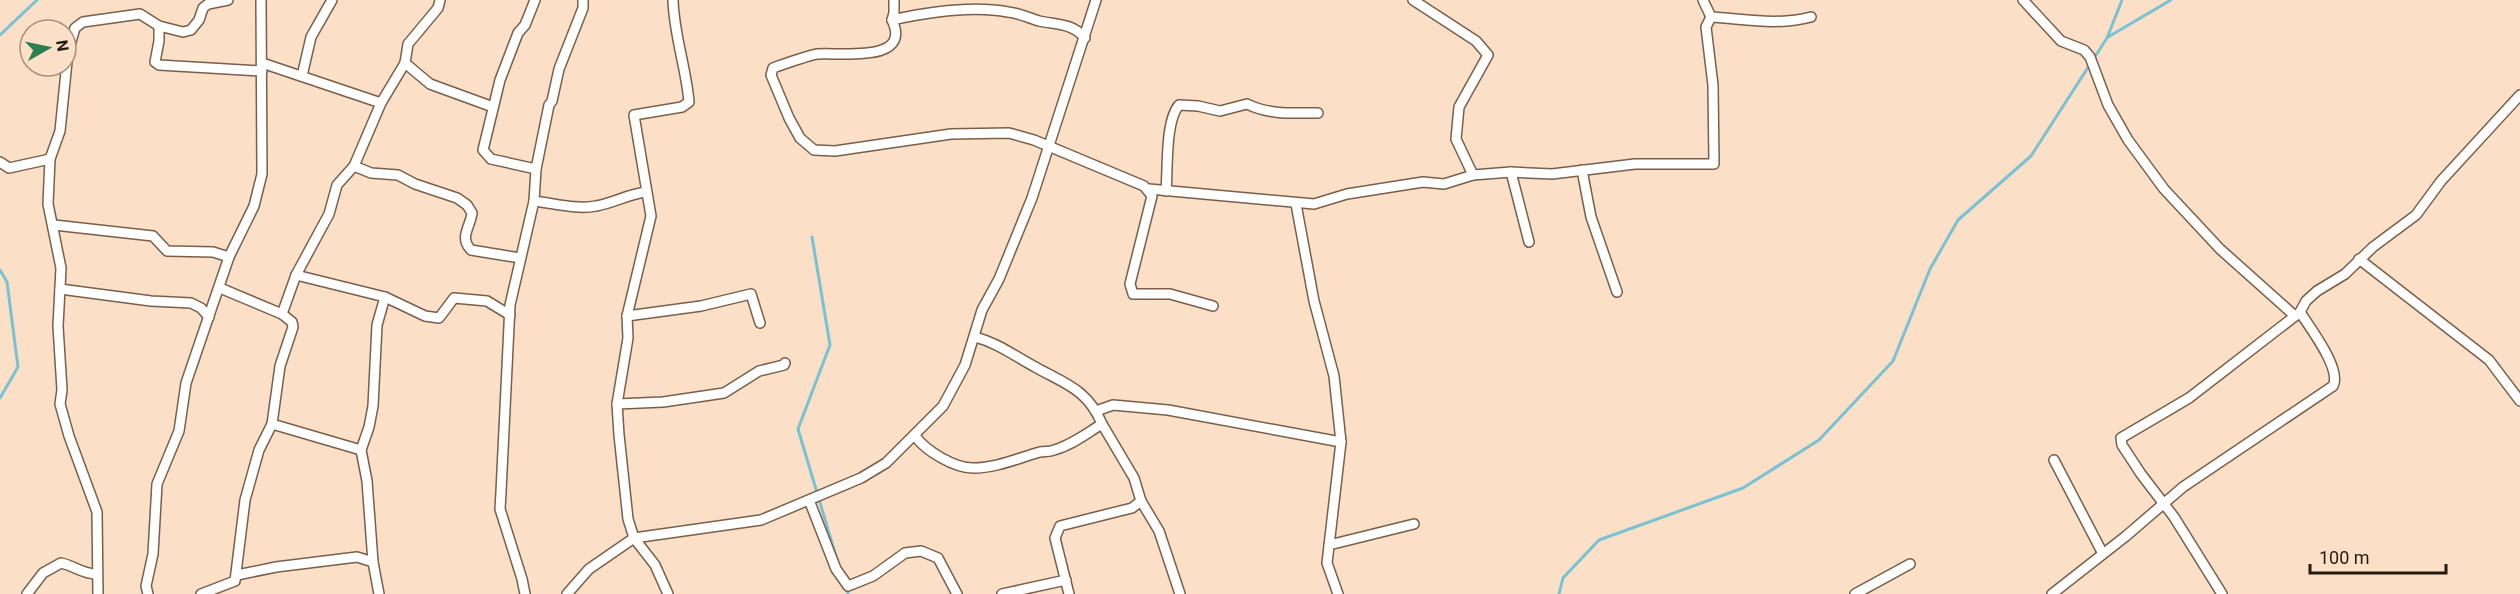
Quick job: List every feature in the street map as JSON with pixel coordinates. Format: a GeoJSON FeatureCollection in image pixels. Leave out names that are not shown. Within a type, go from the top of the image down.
{"type":"FeatureCollection","features":[{"type":"Feature","properties":{"kind":"street"},"geometry":{"type":"LineString","coordinates":[[98,594],[97,512],[69,436],[60,404],[62,383],[58,326],[61,268],[48,204],[50,159],[60,131],[68,52],[75,28],[82,22],[140,14],[159,26],[183,32],[191,30],[199,20],[203,8],[208,4],[228,0]]}},
{"type":"Feature","properties":{"kind":"street"},"geometry":{"type":"LineString","coordinates":[[148,594],[157,484],[179,431],[186,383],[229,257],[259,194],[264,149],[261,0]]}},
{"type":"Feature","properties":{"kind":"street"},"geometry":{"type":"LineString","coordinates":[[302,76],[311,37],[332,0]]}},
{"type":"Feature","properties":{"kind":"street"},"geometry":{"type":"LineString","coordinates":[[282,314],[296,275],[329,214],[337,185],[354,166],[381,103],[405,63],[408,44],[438,8],[440,0]]}},
{"type":"Feature","properties":{"kind":"street"},"geometry":{"type":"LineString","coordinates":[[535,0],[513,44],[493,107],[483,150],[486,156],[536,170]]}},
{"type":"Feature","properties":{"kind":"street"},"geometry":{"type":"LineString","coordinates":[[525,594],[501,509],[510,315],[520,258],[534,201],[536,170],[549,105],[552,101],[559,69],[583,8],[583,0]]}},
{"type":"Feature","properties":{"kind":"street"},"geometry":{"type":"LineString","coordinates":[[668,594],[660,582],[655,565],[634,538],[628,519],[617,404],[628,338],[627,316],[651,216],[634,115],[685,106],[689,102],[687,77],[676,36],[673,0]]}},
{"type":"Feature","properties":{"kind":"street"},"geometry":{"type":"LineString","coordinates":[[894,0],[892,20],[895,34],[885,50],[855,55],[818,54],[773,68],[771,75],[777,94],[800,138],[814,150],[835,151],[951,134],[987,132],[1020,135],[1149,189],[1296,204],[1314,204],[1347,194],[1423,182],[1444,184],[1473,175],[1511,172],[1552,174],[1635,164],[1714,164],[1713,85],[1706,27],[1710,17],[1703,0]]}},
{"type":"Feature","properties":{"kind":"street"},"geometry":{"type":"LineString","coordinates":[[567,594],[595,564],[634,538],[742,524],[772,516],[861,478],[886,463],[943,406],[956,385],[975,337],[982,310],[999,279],[1032,198],[1096,0]]}},
{"type":"Feature","properties":{"kind":"street"},"geometry":{"type":"LineString","coordinates":[[1413,0],[1476,41],[1488,56],[1459,107],[1456,139],[1473,175]]}},
{"type":"Feature","properties":{"kind":"street"},"geometry":{"type":"LineString","coordinates":[[2023,0],[2061,41],[2084,50],[2090,57],[2108,105],[2128,141],[2164,189],[2220,249],[2297,314],[2319,342],[2335,373],[2333,386],[2213,465],[2052,594]]}},
{"type":"Feature","properties":{"kind":"street"},"geometry":{"type":"LineString","coordinates":[[892,20],[951,11],[1006,11],[1040,21],[1071,26],[1078,30],[1085,39]]}},
{"type":"Feature","properties":{"kind":"street"},"geometry":{"type":"LineString","coordinates":[[1710,17],[1770,23],[1797,21],[1811,17]]}},
{"type":"Feature","properties":{"kind":"street"},"geometry":{"type":"LineString","coordinates":[[159,26],[155,62],[159,65],[262,67],[302,76],[381,103]]}},
{"type":"Feature","properties":{"kind":"street"},"geometry":{"type":"LineString","coordinates":[[405,63],[430,84],[493,107]]}},
{"type":"Feature","properties":{"kind":"street"},"geometry":{"type":"LineString","coordinates":[[2222,594],[2164,504],[2122,445],[2121,438],[2189,398],[2297,314],[2317,291],[2345,274],[2360,259],[2424,208],[2441,182],[2520,95]]}},
{"type":"Feature","properties":{"kind":"street"},"geometry":{"type":"LineString","coordinates":[[1166,191],[1167,143],[1175,110],[1179,105],[1192,105],[1220,111],[1246,104],[1276,113],[1318,113]]}},
{"type":"Feature","properties":{"kind":"street"},"geometry":{"type":"LineString","coordinates":[[0,162],[9,168],[50,159]]}},
{"type":"Feature","properties":{"kind":"street"},"geometry":{"type":"LineString","coordinates":[[354,166],[371,173],[398,175],[416,184],[457,198],[467,205],[472,213],[465,235],[465,241],[471,250],[520,258]]}},
{"type":"Feature","properties":{"kind":"street"},"geometry":{"type":"LineString","coordinates":[[1582,170],[1591,217],[1617,292]]}},
{"type":"Feature","properties":{"kind":"street"},"geometry":{"type":"LineString","coordinates":[[1511,172],[1529,242]]}},
{"type":"Feature","properties":{"kind":"street"},"geometry":{"type":"LineString","coordinates":[[1149,189],[1152,196],[1150,209],[1130,284],[1133,294],[1170,294],[1212,306]]}},
{"type":"Feature","properties":{"kind":"street"},"geometry":{"type":"LineString","coordinates":[[534,201],[592,207],[616,203],[630,194],[646,192]]}},
{"type":"Feature","properties":{"kind":"street"},"geometry":{"type":"LineString","coordinates":[[1296,204],[1314,301],[1334,376],[1341,442],[1327,563],[1338,594]]}},
{"type":"Feature","properties":{"kind":"street"},"geometry":{"type":"LineString","coordinates":[[54,225],[153,236],[167,251],[213,252],[229,257]]}},
{"type":"Feature","properties":{"kind":"street"},"geometry":{"type":"LineString","coordinates":[[2360,259],[2489,360],[2520,401]]}},
{"type":"Feature","properties":{"kind":"street"},"geometry":{"type":"LineString","coordinates":[[296,275],[384,297],[425,316],[440,318],[454,297],[488,302],[510,315]]}},
{"type":"Feature","properties":{"kind":"street"},"geometry":{"type":"LineString","coordinates":[[201,594],[232,584],[237,575],[245,500],[259,450],[272,424],[280,366],[293,327],[292,322],[282,314],[220,288]]}},
{"type":"Feature","properties":{"kind":"street"},"geometry":{"type":"LineString","coordinates":[[60,289],[151,301],[191,303],[201,308],[209,317]]}},
{"type":"Feature","properties":{"kind":"street"},"geometry":{"type":"LineString","coordinates":[[627,316],[701,306],[751,294],[760,323]]}},
{"type":"Feature","properties":{"kind":"street"},"geometry":{"type":"LineString","coordinates":[[379,594],[373,562],[367,481],[361,450],[371,416],[377,325],[384,297]]}},
{"type":"Feature","properties":{"kind":"street"},"geometry":{"type":"LineString","coordinates":[[975,337],[991,341],[1068,382],[1086,398],[1096,411],[1134,478],[1141,501],[1159,531],[1180,594]]}},
{"type":"Feature","properties":{"kind":"street"},"geometry":{"type":"LineString","coordinates":[[617,404],[663,402],[723,393],[759,371],[785,363]]}},
{"type":"Feature","properties":{"kind":"street"},"geometry":{"type":"LineString","coordinates":[[1096,411],[1113,405],[1168,410],[1341,442]]}},
{"type":"Feature","properties":{"kind":"street"},"geometry":{"type":"LineString","coordinates":[[915,436],[924,449],[959,466],[973,468],[1002,464],[1043,451],[1054,451],[1080,438],[1102,423]]}},
{"type":"Feature","properties":{"kind":"street"},"geometry":{"type":"LineString","coordinates":[[272,424],[361,450]]}},
{"type":"Feature","properties":{"kind":"street"},"geometry":{"type":"LineString","coordinates":[[2054,460],[2103,554]]}},
{"type":"Feature","properties":{"kind":"street"},"geometry":{"type":"LineString","coordinates":[[809,500],[836,569],[849,590],[905,554],[921,552],[938,558],[957,594]]}},
{"type":"Feature","properties":{"kind":"street"},"geometry":{"type":"LineString","coordinates":[[1069,594],[1055,538],[1060,526],[1132,508],[1141,501]]}},
{"type":"Feature","properties":{"kind":"street"},"geometry":{"type":"LineString","coordinates":[[1329,545],[1414,524]]}},
{"type":"Feature","properties":{"kind":"street"},"geometry":{"type":"LineString","coordinates":[[237,575],[276,567],[357,557],[373,562]]}},
{"type":"Feature","properties":{"kind":"street"},"geometry":{"type":"LineString","coordinates":[[27,594],[43,573],[61,562],[71,565],[76,570],[97,574]]}},
{"type":"Feature","properties":{"kind":"street"},"geometry":{"type":"LineString","coordinates":[[1855,594],[1910,564]]}},
{"type":"Feature","properties":{"kind":"street"},"geometry":{"type":"LineString","coordinates":[[1002,594],[1066,580]]}},
{"type":"Feature","properties":{"kind":"waterway"},"geometry":{"type":"LineString","coordinates":[[0,35],[37,0]]}},
{"type":"Feature","properties":{"kind":"waterway"},"geometry":{"type":"LineString","coordinates":[[1559,594],[1563,578],[1599,540],[1743,488],[1819,440],[1893,361],[1930,269],[1958,220],[2031,156],[2107,38],[2122,0]]}},
{"type":"Feature","properties":{"kind":"waterway"},"geometry":{"type":"LineString","coordinates":[[2108,37],[2171,0]]}},
{"type":"Feature","properties":{"kind":"waterway"},"geometry":{"type":"LineString","coordinates":[[812,237],[830,345],[798,429],[838,563]]}},
{"type":"Feature","properties":{"kind":"waterway"},"geometry":{"type":"LineString","coordinates":[[0,270],[7,282],[18,367],[0,398]]}},
{"type":"Feature","properties":{"kind":"waterway"},"geometry":{"type":"LineString","coordinates":[[846,587],[848,594]]}}]}
